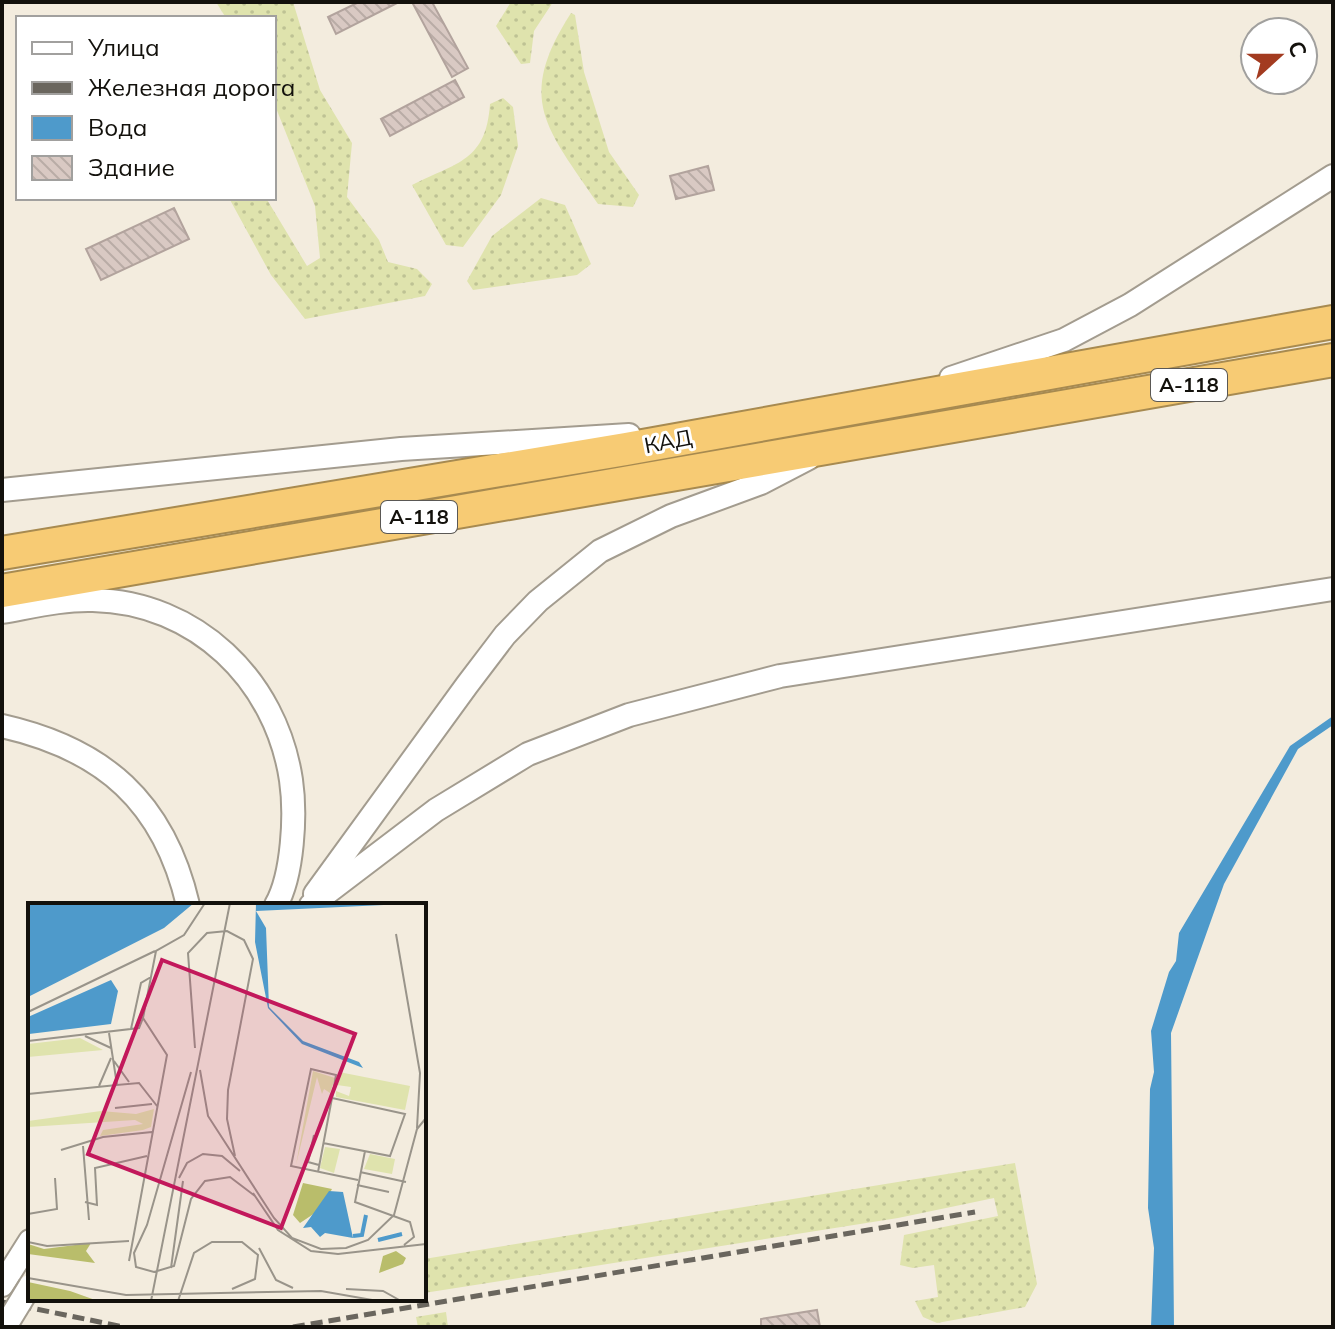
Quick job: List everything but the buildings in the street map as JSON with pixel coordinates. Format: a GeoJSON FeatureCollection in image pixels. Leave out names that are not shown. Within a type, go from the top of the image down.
{"type":"FeatureCollection","features":[{"type":"Feature","properties":{"kind":"highway","name":"КАД"},"geometry":{"type":"LineString","coordinates":[[2,553],[626,449],[1333,322]]}},
{"type":"Feature","properties":{"kind":"highway","name":"КАД"},"geometry":{"type":"LineString","coordinates":[[2,591],[1333,360]]}},
{"type":"Feature","properties":{"kind":"street"},"geometry":{"type":"LineString","coordinates":[[880,401],[1064,340],[1193,268],[1333,176]]}},
{"type":"Feature","properties":{"kind":"street"},"geometry":{"type":"LineString","coordinates":[[2,490],[401,449],[726,429]]}},
{"type":"Feature","properties":{"kind":"street"},"geometry":{"type":"LineString","coordinates":[[311,903],[467,685],[505,635],[538,601],[600,551],[671,516],[761,483],[836,444]]}},
{"type":"Feature","properties":{"kind":"street"},"geometry":{"type":"LineString","coordinates":[[313,903],[436,810],[528,754],[629,715],[780,676],[1333,589]]}},
{"type":"Feature","properties":{"kind":"street"},"geometry":{"type":"LineString","coordinates":[[2,612],[93,600],[129,605],[174,617],[211,639],[237,664],[263,696],[279,728],[289,767],[295,809],[289,853],[276,903]]}},
{"type":"Feature","properties":{"kind":"street"},"geometry":{"type":"LineString","coordinates":[[2,726],[37,734],[105,767],[135,794],[159,827],[179,866],[188,903]]}},
{"type":"Feature","properties":{"kind":"street"},"geometry":{"type":"LineString","coordinates":[[2,1285],[28,1244]]}},
{"type":"Feature","properties":{"kind":"street"},"geometry":{"type":"LineString","coordinates":[[5,1327],[28,1289]]}},
{"type":"Feature","properties":{"kind":"green space"},"geometry":{"type":"Polygon","coordinates":[[[216,2],[293,2],[320,90],[352,143],[347,197],[379,240],[388,262],[417,269],[432,284],[425,296],[305,319],[271,275],[230,200],[267,200],[307,266],[320,258],[315,206],[276,108],[276,16],[225,16],[216,2]]]}},
{"type":"Feature","properties":{"kind":"green space"},"geometry":{"type":"Polygon","coordinates":[[[511,2],[553,2],[534,31],[530,63],[521,64],[496,26],[511,2]]]}},
{"type":"Feature","properties":{"kind":"green space"},"geometry":{"type":"Polygon","coordinates":[[[571,13],[575,15],[584,72],[609,152],[639,195],[633,207],[598,204],[564,154],[544,113],[541,92],[544,69],[571,13]]]}},
{"type":"Feature","properties":{"kind":"green space"},"geometry":{"type":"Polygon","coordinates":[[[503,98],[513,107],[518,146],[501,195],[463,247],[446,245],[412,185],[456,164],[476,149],[483,137],[490,104],[503,98]]]}},
{"type":"Feature","properties":{"kind":"green space"},"geometry":{"type":"Polygon","coordinates":[[[541,198],[565,205],[591,264],[577,275],[473,290],[467,281],[492,236],[541,198]]]}},
{"type":"Feature","properties":{"kind":"green space"},"geometry":{"type":"Polygon","coordinates":[[[1015,1163],[1037,1284],[1025,1307],[937,1323],[923,1317],[915,1301],[938,1297],[934,1265],[913,1268],[900,1265],[904,1235],[998,1216],[994,1198],[898,1218],[426,1293],[426,1259],[1015,1163]]]}},
{"type":"Feature","properties":{"kind":"green space"},"geometry":{"type":"Polygon","coordinates":[[[446,1312],[448,1327],[418,1327],[416,1317],[446,1312]]]}},
{"type":"Feature","properties":{"kind":"water"},"geometry":{"type":"Polygon","coordinates":[[[1333,716],[1333,725],[1298,749],[1224,884],[1171,1033],[1174,1327],[1151,1327],[1154,1248],[1148,1208],[1150,1089],[1154,1072],[1151,1031],[1169,972],[1176,961],[1179,933],[1290,746],[1333,716]]]}},
{"type":"Feature","properties":{"kind":"railway"},"geometry":{"type":"LineString","coordinates":[[293,1327],[975,1212]]}},
{"type":"Feature","properties":{"kind":"railway"},"geometry":{"type":"LineString","coordinates":[[2,1302],[124,1327]]}}]}
